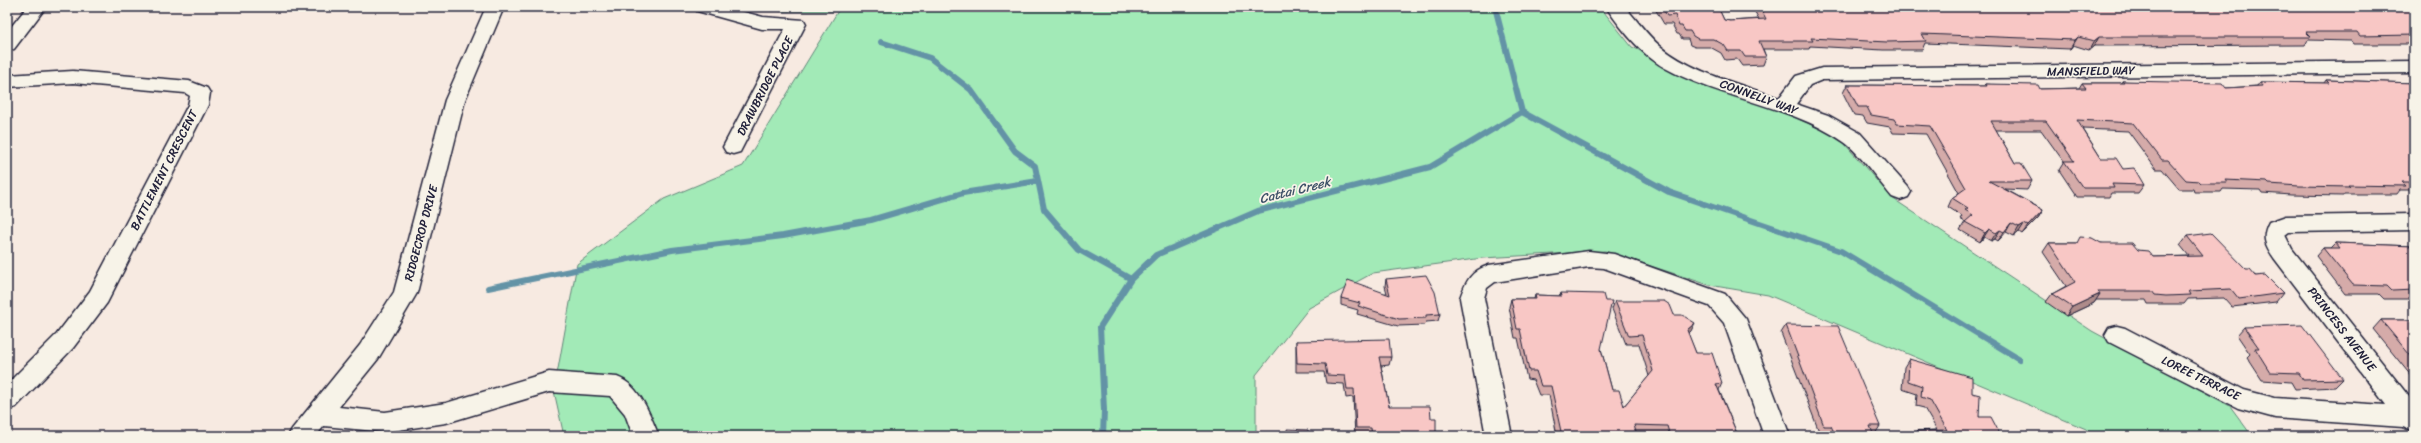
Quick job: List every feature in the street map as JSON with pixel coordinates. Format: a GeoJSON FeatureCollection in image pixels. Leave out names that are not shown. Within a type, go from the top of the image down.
{"type":"FeatureCollection","features":[{"type":"Feature","properties":{"kind":"street"},"geometry":{"type":"LineString","coordinates":[[7,45],[38,7]]}},
{"type":"Feature","properties":{"kind":"street","name":"RIDGECROP DRIVE"},"geometry":{"type":"LineString","coordinates":[[301,436],[369,352],[405,293],[455,100],[495,7]]}},
{"type":"Feature","properties":{"kind":"street","name":"DRAWBRIDGE PLACE"},"geometry":{"type":"LineString","coordinates":[[704,7],[762,23],[797,24],[733,147]]}},
{"type":"Feature","properties":{"kind":"street","name":"CONNELLY WAY"},"geometry":{"type":"LineString","coordinates":[[1615,7],[1654,50],[1671,63],[1699,76],[1821,120],[1853,138],[1900,192]]}},
{"type":"Feature","properties":{"kind":"street","name":"MANSFIELD WAY"},"geometry":{"type":"LineString","coordinates":[[1784,106],[1800,80],[1809,76],[1822,74],[2414,67]]}},
{"type":"Feature","properties":{"kind":"street","name":"BATTLEMENT CRESCENT"},"geometry":{"type":"LineString","coordinates":[[7,81],[73,77],[189,87],[200,93],[198,105],[99,297],[65,341],[7,400]]}},
{"type":"Feature","properties":{"kind":"street","name":"PRINCESS AVENUE"},"geometry":{"type":"LineString","coordinates":[[2413,418],[2284,255],[2277,244],[2274,235],[2277,228],[2286,224],[2414,222]]}},
{"type":"Feature","properties":{"kind":"street"},"geometry":{"type":"LineString","coordinates":[[1499,436],[1472,298],[1477,283],[1489,274],[1589,259],[1606,260],[1698,292],[1717,300],[1725,307],[1734,319],[1777,436]]}},
{"type":"Feature","properties":{"kind":"street","name":"LOREE TERRACE"},"geometry":{"type":"LineString","coordinates":[[2117,335],[2238,398],[2268,406],[2305,411],[2413,418]]}},
{"type":"Feature","properties":{"kind":"street"},"geometry":{"type":"LineString","coordinates":[[319,415],[385,422],[446,413],[549,382],[617,387],[635,409],[646,436]]}},
{"type":"Feature","properties":{"kind":"green space"},"geometry":{"type":"Polygon","coordinates":[[[783,7],[1600,7],[1632,47],[1826,131],[1844,143],[1892,198],[2092,331],[2230,406],[2252,436],[2094,436],[2086,429],[1768,295],[1709,285],[1605,251],[1483,258],[1373,273],[1309,308],[1256,375],[1256,436],[564,436],[554,391],[577,264],[664,199],[743,166],[838,11],[779,11],[783,7]]]}},
{"type":"Feature","properties":{"kind":"building"},"geometry":{"type":"Polygon","coordinates":[[[1662,7],[1718,7],[1724,20],[1730,21],[1766,19],[1760,7],[2414,7],[2414,35],[2360,36],[2357,32],[2306,32],[2311,37],[2099,37],[2094,41],[2078,37],[2075,40],[1922,34],[1926,41],[1887,42],[1811,38],[1813,41],[1759,41],[1766,57],[1745,57],[1741,51],[1728,51],[1724,45],[1713,39],[1698,39],[1693,36],[1690,31],[1685,31],[1682,26],[1679,26],[1675,15],[1667,16],[1662,7]]]}},
{"type":"Feature","properties":{"kind":"building"},"geometry":{"type":"Polygon","coordinates":[[[2326,80],[2414,83],[2414,182],[2401,182],[2405,186],[2348,185],[2350,187],[2299,186],[2269,184],[2267,182],[2225,180],[2227,183],[2201,183],[2199,181],[2186,180],[2168,160],[2162,160],[2133,123],[2077,120],[2101,158],[2116,158],[2123,169],[2134,168],[2144,185],[2112,184],[2114,188],[2083,188],[2064,161],[2074,161],[2046,121],[1991,121],[2015,163],[2021,163],[2032,181],[1989,181],[2043,210],[2028,226],[2024,224],[2019,227],[2011,223],[2004,232],[2000,230],[1996,233],[1989,229],[1985,233],[1965,222],[1973,215],[1965,210],[1968,208],[1952,198],[1966,188],[1930,126],[1897,124],[1894,119],[1871,115],[1867,107],[1858,107],[1847,85],[2038,85],[2040,89],[2086,88],[2082,83],[2124,83],[2122,81],[2222,83],[2226,88],[2262,86],[2260,82],[2329,83],[2326,80]]]}},
{"type":"Feature","properties":{"kind":"building"},"geometry":{"type":"Polygon","coordinates":[[[2211,233],[2246,269],[2250,269],[2256,276],[2265,275],[2283,293],[2239,299],[2231,289],[2189,291],[2191,295],[2166,296],[2155,295],[2152,291],[2098,291],[2100,294],[2072,307],[2052,294],[2075,282],[2049,243],[2077,243],[2080,237],[2092,238],[2101,243],[2132,243],[2138,250],[2148,251],[2153,257],[2203,256],[2187,236],[2211,233]]]}},
{"type":"Feature","properties":{"kind":"building"},"geometry":{"type":"Polygon","coordinates":[[[2336,243],[2414,246],[2414,290],[2392,291],[2387,286],[2353,285],[2323,248],[2340,248],[2336,243]]]}},
{"type":"Feature","properties":{"kind":"building"},"geometry":{"type":"Polygon","coordinates":[[[1426,275],[1435,292],[1440,314],[1426,315],[1426,318],[1399,319],[1358,306],[1360,303],[1341,298],[1348,280],[1390,295],[1386,279],[1426,275]]]}},
{"type":"Feature","properties":{"kind":"building"},"geometry":{"type":"Polygon","coordinates":[[[1561,293],[1603,294],[1605,301],[1612,301],[1601,349],[1612,390],[1619,390],[1624,406],[1653,371],[1642,335],[1629,336],[1615,301],[1664,301],[1670,305],[1674,315],[1682,315],[1695,323],[1687,330],[1696,353],[1712,353],[1722,383],[1716,384],[1738,436],[1670,436],[1667,426],[1634,425],[1637,436],[1562,436],[1551,386],[1541,386],[1536,371],[1529,371],[1520,329],[1517,329],[1511,299],[1536,299],[1535,295],[1562,296],[1561,293]]]}},
{"type":"Feature","properties":{"kind":"building"},"geometry":{"type":"Polygon","coordinates":[[[2381,320],[2414,320],[2414,360],[2381,320]]]}},
{"type":"Feature","properties":{"kind":"building"},"geometry":{"type":"Polygon","coordinates":[[[1786,325],[1838,326],[1880,426],[1870,426],[1874,436],[1836,436],[1831,426],[1824,426],[1786,325]]]}},
{"type":"Feature","properties":{"kind":"building"},"geometry":{"type":"Polygon","coordinates":[[[2302,325],[2343,379],[2303,380],[2299,373],[2270,372],[2255,348],[2259,348],[2244,327],[2302,325]]]}},
{"type":"Feature","properties":{"kind":"building"},"geometry":{"type":"Polygon","coordinates":[[[1389,339],[1391,357],[1379,357],[1389,406],[1430,406],[1431,418],[1436,418],[1436,436],[1372,436],[1371,428],[1356,428],[1354,389],[1347,389],[1345,376],[1327,375],[1325,364],[1297,363],[1296,341],[1389,339]]]}},
{"type":"Feature","properties":{"kind":"building"},"geometry":{"type":"Polygon","coordinates":[[[1909,359],[1972,377],[1972,393],[1980,395],[1979,417],[1991,417],[2001,436],[1920,436],[1917,431],[1947,430],[1930,400],[1921,397],[1922,386],[1908,381],[1909,359]]]}},
{"type":"Feature","properties":{"kind":"building"},"geometry":{"type":"Polygon","coordinates":[[[1287,429],[1308,430],[1309,436],[1288,436],[1287,429]]]}},
{"type":"Feature","properties":{"kind":"waterway","name":"Cattai Creek"},"geometry":{"type":"LineString","coordinates":[[1495,7],[1522,112]]}},
{"type":"Feature","properties":{"kind":"waterway"},"geometry":{"type":"LineString","coordinates":[[881,42],[930,58],[971,90],[1015,151],[1035,166],[1044,209],[1079,250],[1131,279]]}},
{"type":"Feature","properties":{"kind":"waterway","name":"Cattai Creek"},"geometry":{"type":"LineString","coordinates":[[1131,279],[1156,255],[1258,211],[1430,167],[1522,112]]}},
{"type":"Feature","properties":{"kind":"waterway"},"geometry":{"type":"LineString","coordinates":[[1522,112],[1669,192],[1841,251],[2019,359]]}},
{"type":"Feature","properties":{"kind":"waterway"},"geometry":{"type":"LineString","coordinates":[[488,288],[672,250],[783,236],[871,220],[963,193],[1038,181]]}},
{"type":"Feature","properties":{"kind":"waterway","name":"Cattai Creek"},"geometry":{"type":"LineString","coordinates":[[1103,436],[1104,410],[1100,327],[1131,279]]}}]}
